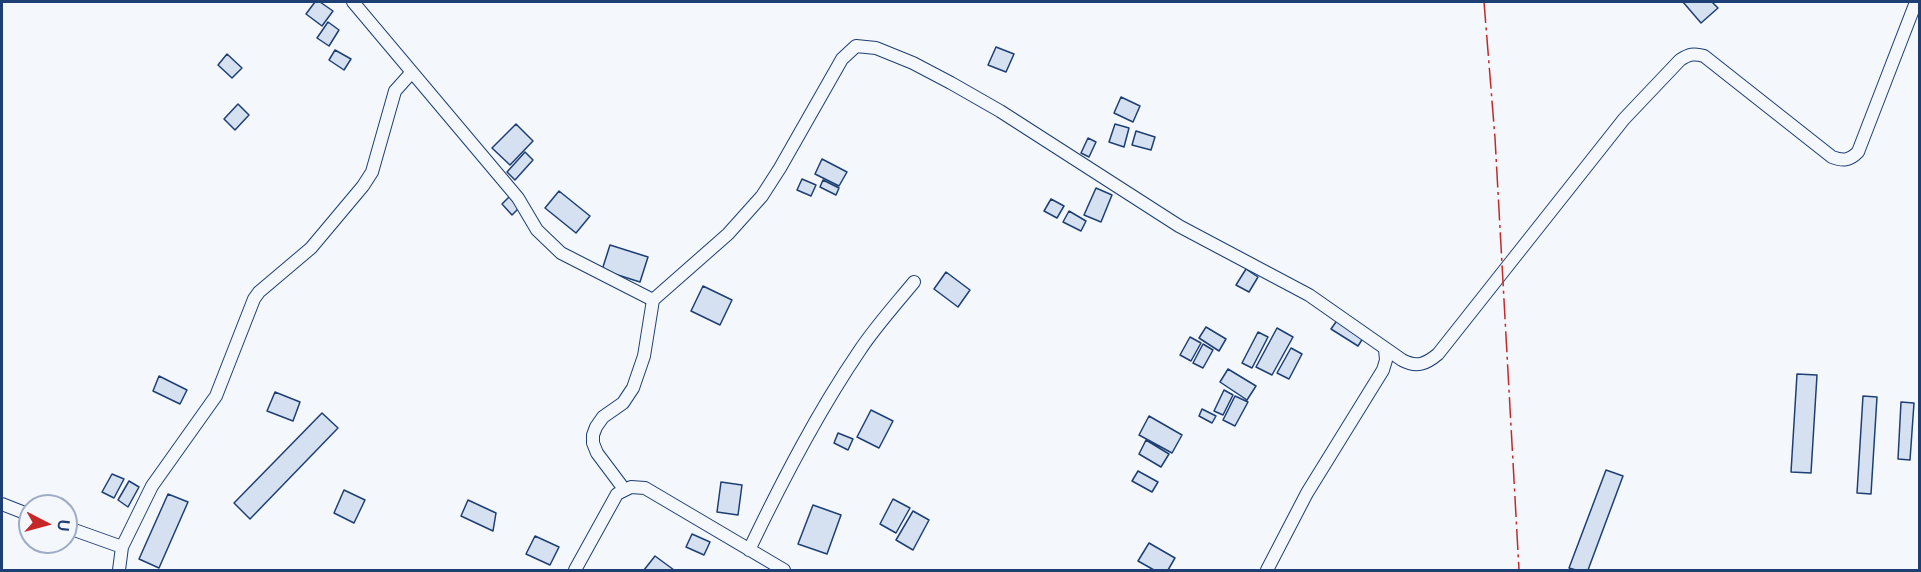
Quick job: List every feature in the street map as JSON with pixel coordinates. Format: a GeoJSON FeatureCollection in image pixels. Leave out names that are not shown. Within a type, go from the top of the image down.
{"type":"FeatureCollection","features":[{"type":"Feature","properties":{"kind":"street"},"geometry":{"type":"LineString","coordinates":[[352,2],[518,198],[545,239],[561,254],[654,300]]}},
{"type":"Feature","properties":{"kind":"street"},"geometry":{"type":"LineString","coordinates":[[624,489],[597,453],[593,435],[603,417],[623,403],[633,388],[644,356],[654,300],[728,234],[748,213],[780,168],[842,59],[856,46],[876,48],[951,82],[1010,117],[1179,226],[1309,295],[1385,350],[1409,364],[1419,365],[1429,362],[1438,354],[1624,118],[1680,60],[1688,55],[1704,56],[1832,157],[1842,160],[1851,159],[1858,152],[1916,2]]}},
{"type":"Feature","properties":{"kind":"street"},"geometry":{"type":"LineString","coordinates":[[119,570],[122,547],[152,486],[216,396],[254,299],[311,248],[372,172],[395,91],[412,72]]}},
{"type":"Feature","properties":{"kind":"street"},"geometry":{"type":"LineString","coordinates":[[749,550],[788,469],[828,401],[861,349],[914,282]]}},
{"type":"Feature","properties":{"kind":"street"},"geometry":{"type":"LineString","coordinates":[[1267,570],[1307,493],[1383,370],[1386,360],[1385,350]]}},
{"type":"Feature","properties":{"kind":"street"},"geometry":{"type":"LineString","coordinates":[[575,570],[617,494],[631,487],[645,488],[784,570]]}},
{"type":"Feature","properties":{"kind":"street"},"geometry":{"type":"LineString","coordinates":[[2,504],[18,510]]}},
{"type":"Feature","properties":{"kind":"street"},"geometry":{"type":"LineString","coordinates":[[78,531],[122,547]]}},
{"type":"Feature","properties":{"kind":"building"},"geometry":{"type":"Polygon","coordinates":[[[315,2],[320,2],[333,11],[322,26],[306,14],[315,2]]]}},
{"type":"Feature","properties":{"kind":"building"},"geometry":{"type":"Polygon","coordinates":[[[1683,2],[1712,2],[1718,8],[1701,23],[1683,2]]]}},
{"type":"Feature","properties":{"kind":"building"},"geometry":{"type":"Polygon","coordinates":[[[328,22],[339,30],[329,46],[317,38],[328,22]]]}},
{"type":"Feature","properties":{"kind":"building"},"geometry":{"type":"Polygon","coordinates":[[[996,47],[1014,54],[1006,72],[988,65],[996,47]]]}},
{"type":"Feature","properties":{"kind":"building"},"geometry":{"type":"Polygon","coordinates":[[[335,50],[351,59],[344,70],[329,60],[335,50]]]}},
{"type":"Feature","properties":{"kind":"building"},"geometry":{"type":"Polygon","coordinates":[[[227,54],[242,68],[232,78],[218,65],[227,54]]]}},
{"type":"Feature","properties":{"kind":"building"},"geometry":{"type":"Polygon","coordinates":[[[1121,97],[1140,106],[1133,122],[1114,113],[1121,97]]]}},
{"type":"Feature","properties":{"kind":"building"},"geometry":{"type":"Polygon","coordinates":[[[238,104],[249,115],[235,130],[224,119],[238,104]]]}},
{"type":"Feature","properties":{"kind":"building"},"geometry":{"type":"Polygon","coordinates":[[[516,124],[533,141],[510,165],[492,148],[516,124]]]}},
{"type":"Feature","properties":{"kind":"building"},"geometry":{"type":"Polygon","coordinates":[[[1115,124],[1129,128],[1124,147],[1109,142],[1115,124]]]}},
{"type":"Feature","properties":{"kind":"building"},"geometry":{"type":"Polygon","coordinates":[[[1136,131],[1155,137],[1151,150],[1132,145],[1136,131]]]}},
{"type":"Feature","properties":{"kind":"building"},"geometry":{"type":"Polygon","coordinates":[[[1088,138],[1096,142],[1089,157],[1081,153],[1088,138]]]}},
{"type":"Feature","properties":{"kind":"building"},"geometry":{"type":"Polygon","coordinates":[[[525,152],[533,160],[515,180],[507,172],[525,152]]]}},
{"type":"Feature","properties":{"kind":"building"},"geometry":{"type":"Polygon","coordinates":[[[822,159],[847,172],[839,186],[815,174],[822,159]]]}},
{"type":"Feature","properties":{"kind":"building"},"geometry":{"type":"Polygon","coordinates":[[[802,179],[816,185],[811,196],[797,190],[802,179]]]}},
{"type":"Feature","properties":{"kind":"building"},"geometry":{"type":"Polygon","coordinates":[[[823,180],[839,188],[836,195],[820,187],[823,180]]]}},
{"type":"Feature","properties":{"kind":"building"},"geometry":{"type":"Polygon","coordinates":[[[1096,188],[1112,195],[1101,222],[1084,215],[1096,188]]]}},
{"type":"Feature","properties":{"kind":"building"},"geometry":{"type":"Polygon","coordinates":[[[559,191],[590,216],[576,233],[545,208],[559,191]]]}},
{"type":"Feature","properties":{"kind":"building"},"geometry":{"type":"Polygon","coordinates":[[[510,196],[520,207],[512,215],[502,204],[510,196]]]}},
{"type":"Feature","properties":{"kind":"building"},"geometry":{"type":"Polygon","coordinates":[[[1051,199],[1064,206],[1057,218],[1044,211],[1051,199]]]}},
{"type":"Feature","properties":{"kind":"building"},"geometry":{"type":"Polygon","coordinates":[[[1069,211],[1086,221],[1081,231],[1063,222],[1069,211]]]}},
{"type":"Feature","properties":{"kind":"building"},"geometry":{"type":"Polygon","coordinates":[[[610,245],[648,257],[640,282],[602,270],[610,245]]]}},
{"type":"Feature","properties":{"kind":"building"},"geometry":{"type":"Polygon","coordinates":[[[1246,269],[1258,277],[1249,292],[1236,285],[1246,269]]]}},
{"type":"Feature","properties":{"kind":"building"},"geometry":{"type":"Polygon","coordinates":[[[946,272],[970,290],[958,307],[934,289],[946,272]]]}},
{"type":"Feature","properties":{"kind":"building"},"geometry":{"type":"Polygon","coordinates":[[[703,286],[732,300],[720,325],[691,311],[703,286]]]}},
{"type":"Feature","properties":{"kind":"building"},"geometry":{"type":"Polygon","coordinates":[[[1338,319],[1365,335],[1358,346],[1331,329],[1338,319]]]}},
{"type":"Feature","properties":{"kind":"building"},"geometry":{"type":"Polygon","coordinates":[[[1206,327],[1226,339],[1219,351],[1199,338],[1206,327]]]}},
{"type":"Feature","properties":{"kind":"building"},"geometry":{"type":"Polygon","coordinates":[[[1277,328],[1293,337],[1272,375],[1256,367],[1277,328]]]}},
{"type":"Feature","properties":{"kind":"building"},"geometry":{"type":"Polygon","coordinates":[[[1258,332],[1268,337],[1252,368],[1242,363],[1258,332]]]}},
{"type":"Feature","properties":{"kind":"building"},"geometry":{"type":"Polygon","coordinates":[[[1190,337],[1201,343],[1191,361],[1180,355],[1190,337]]]}},
{"type":"Feature","properties":{"kind":"building"},"geometry":{"type":"Polygon","coordinates":[[[1203,344],[1213,350],[1203,368],[1193,363],[1203,344]]]}},
{"type":"Feature","properties":{"kind":"building"},"geometry":{"type":"Polygon","coordinates":[[[1291,348],[1302,354],[1289,379],[1277,373],[1291,348]]]}},
{"type":"Feature","properties":{"kind":"building"},"geometry":{"type":"Polygon","coordinates":[[[1228,369],[1256,386],[1247,400],[1220,382],[1228,369]]]}},
{"type":"Feature","properties":{"kind":"building"},"geometry":{"type":"Polygon","coordinates":[[[1797,374],[1817,375],[1811,473],[1791,472],[1797,374]]]}},
{"type":"Feature","properties":{"kind":"building"},"geometry":{"type":"Polygon","coordinates":[[[159,376],[187,390],[180,404],[153,391],[159,376]]]}},
{"type":"Feature","properties":{"kind":"building"},"geometry":{"type":"Polygon","coordinates":[[[1224,390],[1233,395],[1223,415],[1214,411],[1224,390]]]}},
{"type":"Feature","properties":{"kind":"building"},"geometry":{"type":"Polygon","coordinates":[[[275,392],[300,402],[293,421],[267,411],[275,392]]]}},
{"type":"Feature","properties":{"kind":"building"},"geometry":{"type":"Polygon","coordinates":[[[1235,396],[1248,402],[1235,426],[1223,420],[1235,396]]]}},
{"type":"Feature","properties":{"kind":"building"},"geometry":{"type":"Polygon","coordinates":[[[1863,396],[1877,397],[1871,494],[1857,493],[1863,396]]]}},
{"type":"Feature","properties":{"kind":"building"},"geometry":{"type":"Polygon","coordinates":[[[1901,402],[1914,403],[1910,460],[1898,459],[1901,402]]]}},
{"type":"Feature","properties":{"kind":"building"},"geometry":{"type":"Polygon","coordinates":[[[1202,409],[1216,416],[1212,423],[1199,416],[1202,409]]]}},
{"type":"Feature","properties":{"kind":"building"},"geometry":{"type":"Polygon","coordinates":[[[871,410],[893,421],[879,448],[857,437],[871,410]]]}},
{"type":"Feature","properties":{"kind":"building"},"geometry":{"type":"Polygon","coordinates":[[[322,413],[338,428],[250,519],[234,503],[322,413]]]}},
{"type":"Feature","properties":{"kind":"building"},"geometry":{"type":"Polygon","coordinates":[[[1149,416],[1182,435],[1172,453],[1139,435],[1149,416]]]}},
{"type":"Feature","properties":{"kind":"building"},"geometry":{"type":"Polygon","coordinates":[[[838,433],[853,439],[848,450],[834,443],[838,433]]]}},
{"type":"Feature","properties":{"kind":"building"},"geometry":{"type":"Polygon","coordinates":[[[1146,440],[1169,454],[1161,467],[1139,454],[1146,440]]]}},
{"type":"Feature","properties":{"kind":"building"},"geometry":{"type":"Polygon","coordinates":[[[1606,470],[1623,476],[1588,570],[1569,568],[1606,470]]]}},
{"type":"Feature","properties":{"kind":"building"},"geometry":{"type":"Polygon","coordinates":[[[1138,471],[1158,482],[1152,492],[1132,481],[1138,471]]]}},
{"type":"Feature","properties":{"kind":"building"},"geometry":{"type":"Polygon","coordinates":[[[112,474],[124,479],[114,498],[102,492],[112,474]]]}},
{"type":"Feature","properties":{"kind":"building"},"geometry":{"type":"Polygon","coordinates":[[[129,481],[139,487],[128,507],[118,500],[129,481]]]}},
{"type":"Feature","properties":{"kind":"building"},"geometry":{"type":"Polygon","coordinates":[[[721,482],[742,485],[738,515],[717,512],[721,482]]]}},
{"type":"Feature","properties":{"kind":"building"},"geometry":{"type":"Polygon","coordinates":[[[344,490],[365,500],[354,523],[334,513],[344,490]]]}},
{"type":"Feature","properties":{"kind":"building"},"geometry":{"type":"Polygon","coordinates":[[[168,494],[188,502],[159,568],[139,559],[168,494]]]}},
{"type":"Feature","properties":{"kind":"building"},"geometry":{"type":"Polygon","coordinates":[[[893,499],[910,508],[896,533],[880,524],[893,499]]]}},
{"type":"Feature","properties":{"kind":"building"},"geometry":{"type":"Polygon","coordinates":[[[468,500],[496,513],[493,531],[461,516],[468,500]]]}},
{"type":"Feature","properties":{"kind":"building"},"geometry":{"type":"Polygon","coordinates":[[[813,505],[841,515],[827,554],[798,544],[813,505]]]}},
{"type":"Feature","properties":{"kind":"building"},"geometry":{"type":"Polygon","coordinates":[[[913,511],[929,520],[913,550],[896,540],[913,511]]]}},
{"type":"Feature","properties":{"kind":"building"},"geometry":{"type":"Polygon","coordinates":[[[692,534],[710,542],[704,555],[686,547],[692,534]]]}},
{"type":"Feature","properties":{"kind":"building"},"geometry":{"type":"Polygon","coordinates":[[[535,536],[559,547],[550,565],[526,554],[535,536]]]}},
{"type":"Feature","properties":{"kind":"building"},"geometry":{"type":"Polygon","coordinates":[[[1149,543],[1175,558],[1168,570],[1154,570],[1138,561],[1149,543]]]}},
{"type":"Feature","properties":{"kind":"building"},"geometry":{"type":"Polygon","coordinates":[[[655,556],[674,570],[644,570],[655,556]]]}},
{"type":"Feature","properties":{"kind":"power"},"geometry":{"type":"LineString","coordinates":[[1484,2],[1495,138],[1519,570]]}}]}
